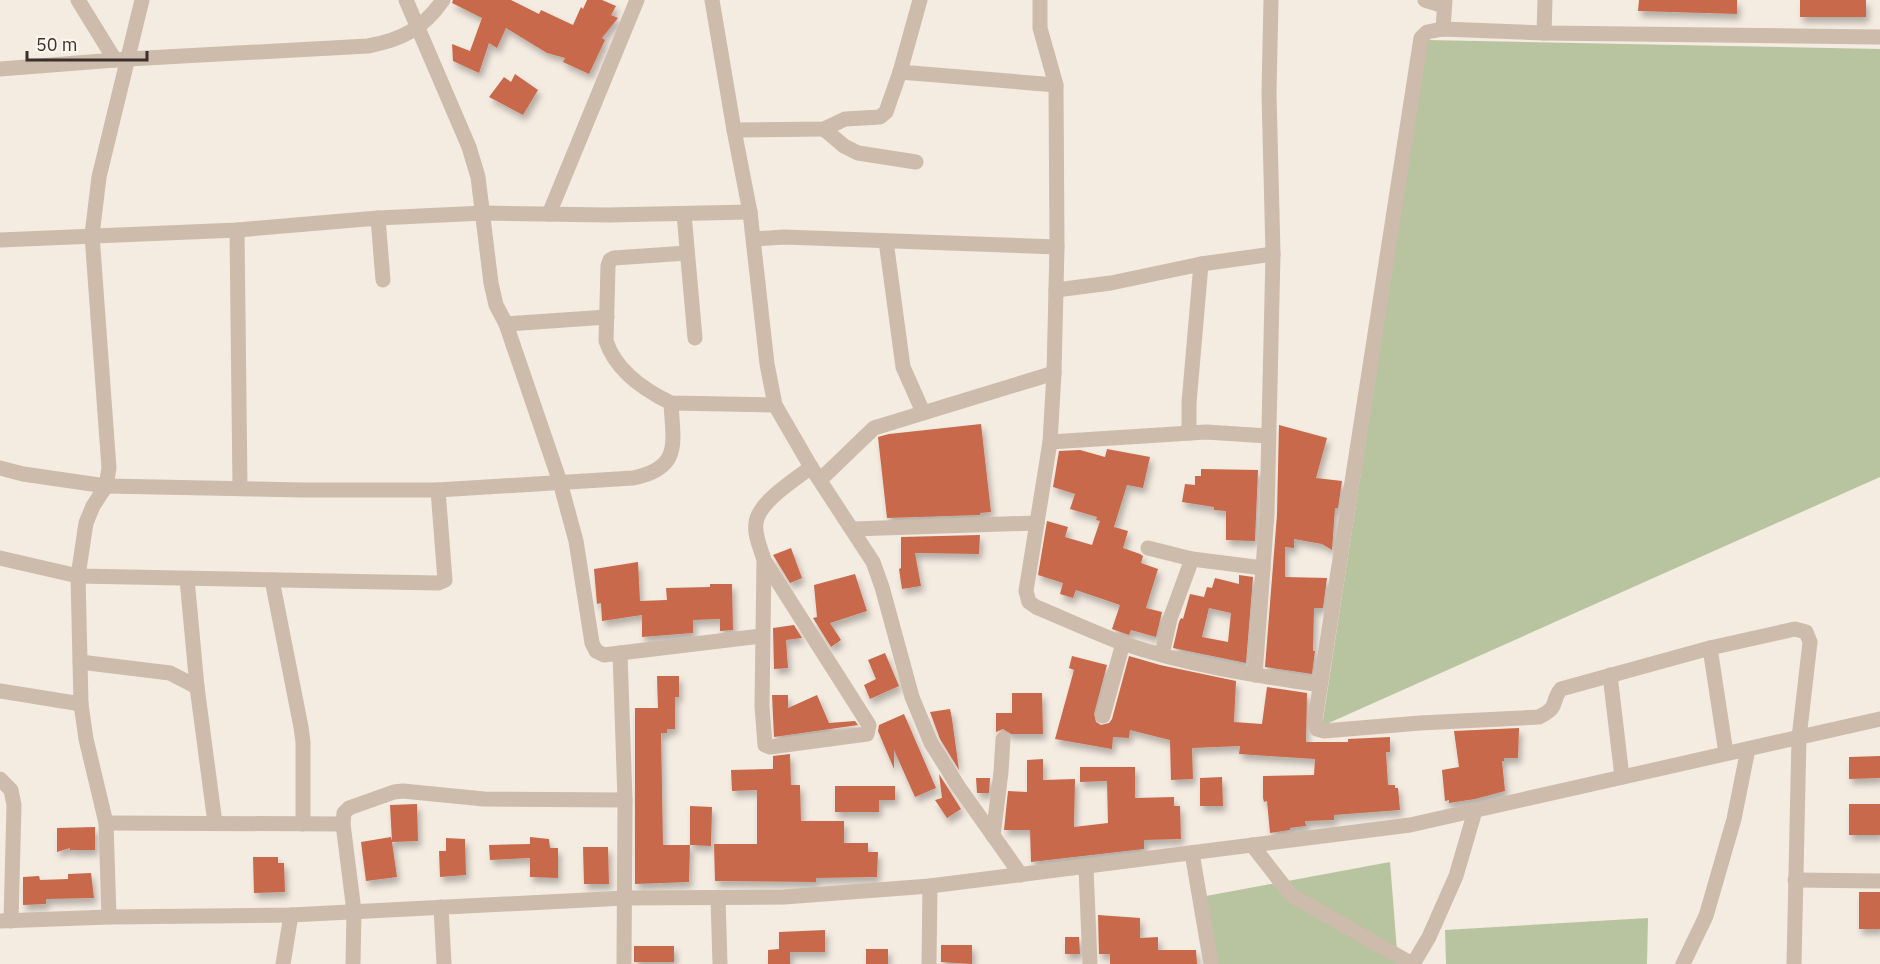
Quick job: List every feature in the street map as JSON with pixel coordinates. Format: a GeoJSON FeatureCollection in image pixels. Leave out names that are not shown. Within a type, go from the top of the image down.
{"type":"FeatureCollection","features":[{"type":"Feature","properties":{"kind":"street"},"geometry":{"type":"LineString","coordinates":[[78,0],[121,59]]}},
{"type":"Feature","properties":{"kind":"street"},"geometry":{"type":"LineString","coordinates":[[109,917],[106,823],[86,739],[81,704],[78,576],[86,523],[93,506],[106,486],[109,468],[92,235],[99,177],[121,59],[142,0]]}},
{"type":"Feature","properties":{"kind":"street"},"geometry":{"type":"LineString","coordinates":[[406,0],[416,28],[469,147],[478,177],[493,294],[496,305],[507,324],[560,482],[580,562],[592,643],[596,651],[604,654],[620,653],[761,636]]}},
{"type":"Feature","properties":{"kind":"street"},"geometry":{"type":"LineString","coordinates":[[0,69],[121,59],[368,46],[391,42],[416,28],[430,18],[443,0]]}},
{"type":"Feature","properties":{"kind":"street"},"geometry":{"type":"LineString","coordinates":[[549,214],[638,0]]}},
{"type":"Feature","properties":{"kind":"street"},"geometry":{"type":"LineString","coordinates":[[712,0],[750,212],[767,364],[775,405],[873,562],[882,586],[902,666],[924,731],[936,753],[1021,875]]}},
{"type":"Feature","properties":{"kind":"street"},"geometry":{"type":"LineString","coordinates":[[734,130],[824,129],[845,118],[880,117],[886,112],[900,72],[920,0]]}},
{"type":"Feature","properties":{"kind":"street"},"geometry":{"type":"LineString","coordinates":[[1040,0],[1040,28],[1056,86],[1057,247],[1050,442],[1026,591],[1029,602],[1036,608],[1123,643],[1198,664],[1320,685]]}},
{"type":"Feature","properties":{"kind":"street"},"geometry":{"type":"LineString","coordinates":[[1255,675],[1267,514],[1273,254],[1269,93],[1271,0]]}},
{"type":"Feature","properties":{"kind":"street"},"geometry":{"type":"LineString","coordinates":[[1425,0],[1445,3],[1443,29]]}},
{"type":"Feature","properties":{"kind":"street"},"geometry":{"type":"LineString","coordinates":[[1544,33],[1545,0]]}},
{"type":"Feature","properties":{"kind":"street"},"geometry":{"type":"LineString","coordinates":[[1794,964],[1799,738],[1810,642],[1806,632],[1795,629],[1710,648],[1561,689],[1557,692],[1556,704],[1552,711],[1539,717],[1324,731],[1317,729],[1315,720],[1420,38],[1427,32],[1443,29],[1544,33],[1880,37]]}},
{"type":"Feature","properties":{"kind":"street"},"geometry":{"type":"LineString","coordinates":[[900,72],[1056,86]]}},
{"type":"Feature","properties":{"kind":"street"},"geometry":{"type":"LineString","coordinates":[[824,129],[844,146],[858,153],[916,162]]}},
{"type":"Feature","properties":{"kind":"street"},"geometry":{"type":"LineString","coordinates":[[0,240],[237,230],[378,218],[484,213],[750,212]]}},
{"type":"Feature","properties":{"kind":"street"},"geometry":{"type":"LineString","coordinates":[[684,214],[695,338]]}},
{"type":"Feature","properties":{"kind":"street"},"geometry":{"type":"LineString","coordinates":[[378,218],[383,280]]}},
{"type":"Feature","properties":{"kind":"street"},"geometry":{"type":"LineString","coordinates":[[237,230],[240,488]]}},
{"type":"Feature","properties":{"kind":"street"},"geometry":{"type":"LineString","coordinates":[[754,239],[784,237],[1057,247]]}},
{"type":"Feature","properties":{"kind":"street"},"geometry":{"type":"LineString","coordinates":[[886,241],[902,360],[923,412]]}},
{"type":"Feature","properties":{"kind":"street"},"geometry":{"type":"LineString","coordinates":[[687,253],[610,260],[606,341],[609,351],[627,375],[671,402],[775,405]]}},
{"type":"Feature","properties":{"kind":"street"},"geometry":{"type":"LineString","coordinates":[[1056,290],[1111,283],[1201,264],[1273,254]]}},
{"type":"Feature","properties":{"kind":"street"},"geometry":{"type":"LineString","coordinates":[[1190,434],[1190,403],[1201,264]]}},
{"type":"Feature","properties":{"kind":"street"},"geometry":{"type":"LineString","coordinates":[[507,324],[607,317]]}},
{"type":"Feature","properties":{"kind":"street"},"geometry":{"type":"LineString","coordinates":[[764,560],[869,725],[867,734],[765,746],[761,636],[764,560],[756,523],[760,512],[767,503],[816,474],[874,428],[1054,373]]}},
{"type":"Feature","properties":{"kind":"street"},"geometry":{"type":"LineString","coordinates":[[0,468],[23,474],[106,486],[438,489],[633,478],[645,476],[669,460],[674,447],[671,402]]}},
{"type":"Feature","properties":{"kind":"street"},"geometry":{"type":"LineString","coordinates":[[1050,442],[1218,432],[1268,436]]}},
{"type":"Feature","properties":{"kind":"street"},"geometry":{"type":"LineString","coordinates":[[0,558],[78,576],[438,583],[445,580],[438,489]]}},
{"type":"Feature","properties":{"kind":"street"},"geometry":{"type":"LineString","coordinates":[[853,529],[1037,523]]}},
{"type":"Feature","properties":{"kind":"street"},"geometry":{"type":"LineString","coordinates":[[1148,548],[1192,559],[1263,568]]}},
{"type":"Feature","properties":{"kind":"street"},"geometry":{"type":"LineString","coordinates":[[1162,654],[1170,619],[1192,559]]}},
{"type":"Feature","properties":{"kind":"street"},"geometry":{"type":"LineString","coordinates":[[187,579],[197,687],[215,824]]}},
{"type":"Feature","properties":{"kind":"street"},"geometry":{"type":"LineString","coordinates":[[272,580],[303,742],[303,824]]}},
{"type":"Feature","properties":{"kind":"street"},"geometry":{"type":"LineString","coordinates":[[1103,716],[1123,643]]}},
{"type":"Feature","properties":{"kind":"street"},"geometry":{"type":"LineString","coordinates":[[1710,648],[1725,753]]}},
{"type":"Feature","properties":{"kind":"street"},"geometry":{"type":"LineString","coordinates":[[620,653],[625,800],[624,964]]}},
{"type":"Feature","properties":{"kind":"street"},"geometry":{"type":"LineString","coordinates":[[80,662],[170,673],[197,687]]}},
{"type":"Feature","properties":{"kind":"street"},"geometry":{"type":"LineString","coordinates":[[1610,675],[1622,777]]}},
{"type":"Feature","properties":{"kind":"street"},"geometry":{"type":"LineString","coordinates":[[0,691],[81,704]]}},
{"type":"Feature","properties":{"kind":"street"},"geometry":{"type":"LineString","coordinates":[[0,779],[11,790],[14,806],[5,921],[109,917],[291,915],[625,897],[784,897],[930,886],[1086,868],[1410,825],[1880,719]]}},
{"type":"Feature","properties":{"kind":"street"},"geometry":{"type":"LineString","coordinates":[[993,836],[1003,739]]}},
{"type":"Feature","properties":{"kind":"street"},"geometry":{"type":"LineString","coordinates":[[1683,964],[1709,906],[1734,819],[1748,749]]}},
{"type":"Feature","properties":{"kind":"street"},"geometry":{"type":"LineString","coordinates":[[353,964],[354,911],[343,824],[344,813],[349,808],[394,792],[410,791],[484,799],[625,800]]}},
{"type":"Feature","properties":{"kind":"street"},"geometry":{"type":"LineString","coordinates":[[1252,845],[1291,895],[1413,964],[1429,937],[1456,876],[1475,811]]}},
{"type":"Feature","properties":{"kind":"street"},"geometry":{"type":"LineString","coordinates":[[106,823],[343,824]]}},
{"type":"Feature","properties":{"kind":"street"},"geometry":{"type":"LineString","coordinates":[[1192,853],[1211,964]]}},
{"type":"Feature","properties":{"kind":"street"},"geometry":{"type":"LineString","coordinates":[[1086,868],[1090,964]]}},
{"type":"Feature","properties":{"kind":"street"},"geometry":{"type":"LineString","coordinates":[[1795,880],[1880,881]]}},
{"type":"Feature","properties":{"kind":"street"},"geometry":{"type":"LineString","coordinates":[[929,964],[930,886]]}},
{"type":"Feature","properties":{"kind":"street"},"geometry":{"type":"LineString","coordinates":[[717,898],[720,964]]}},
{"type":"Feature","properties":{"kind":"street"},"geometry":{"type":"LineString","coordinates":[[441,907],[444,964]]}},
{"type":"Feature","properties":{"kind":"street"},"geometry":{"type":"LineString","coordinates":[[283,964],[291,915]]}},
{"type":"Feature","properties":{"kind":"green space"},"geometry":{"type":"Polygon","coordinates":[[[1427,40],[1880,49],[1880,477],[1322,726],[1427,40]]]}},
{"type":"Feature","properties":{"kind":"green space"},"geometry":{"type":"Polygon","coordinates":[[[1390,862],[1398,964],[1215,964],[1206,896],[1390,862]]]}},
{"type":"Feature","properties":{"kind":"green space"},"geometry":{"type":"Polygon","coordinates":[[[1648,918],[1647,964],[1446,964],[1445,930],[1648,918]]]}},
{"type":"Feature","properties":{"kind":"building"},"geometry":{"type":"Polygon","coordinates":[[[453,0],[511,0],[539,14],[541,10],[573,25],[581,7],[583,9],[587,0],[602,0],[616,6],[611,15],[618,18],[602,38],[605,40],[589,74],[563,62],[565,58],[547,53],[506,28],[497,48],[489,43],[479,73],[453,61],[452,44],[470,51],[482,18],[452,3],[453,0]]]}},
{"type":"Feature","properties":{"kind":"building"},"geometry":{"type":"Polygon","coordinates":[[[1639,0],[1737,0],[1737,14],[1638,11],[1639,0]]]}},
{"type":"Feature","properties":{"kind":"building"},"geometry":{"type":"Polygon","coordinates":[[[1800,0],[1866,0],[1866,17],[1800,17],[1800,0]]]}},
{"type":"Feature","properties":{"kind":"building"},"geometry":{"type":"Polygon","coordinates":[[[515,74],[538,90],[523,115],[489,97],[504,77],[511,82],[515,74]]]}},
{"type":"Feature","properties":{"kind":"building"},"geometry":{"type":"Polygon","coordinates":[[[981,424],[991,512],[980,513],[980,515],[887,518],[878,437],[981,424]]]}},
{"type":"Feature","properties":{"kind":"building"},"geometry":{"type":"Polygon","coordinates":[[[1279,425],[1327,438],[1316,478],[1342,481],[1338,508],[1335,508],[1332,550],[1322,544],[1294,539],[1294,548],[1285,547],[1285,577],[1327,578],[1323,608],[1314,608],[1313,651],[1315,651],[1312,674],[1265,667],[1277,515],[1279,425]]]}},
{"type":"Feature","properties":{"kind":"building"},"geometry":{"type":"Polygon","coordinates":[[[1107,449],[1150,457],[1143,488],[1127,485],[1114,527],[1128,531],[1123,548],[1143,556],[1141,563],[1158,569],[1146,608],[1162,612],[1156,637],[1131,630],[1129,635],[1112,629],[1120,605],[1076,590],[1073,598],[1060,594],[1063,583],[1038,575],[1047,521],[1068,527],[1065,537],[1092,545],[1100,521],[1096,520],[1097,517],[1070,509],[1075,494],[1053,487],[1059,451],[1080,450],[1105,457],[1107,449]]]}},
{"type":"Feature","properties":{"kind":"building"},"geometry":{"type":"Polygon","coordinates":[[[1201,469],[1258,470],[1255,541],[1226,540],[1226,511],[1182,502],[1185,484],[1195,485],[1195,476],[1201,476],[1201,469]]]}},
{"type":"Feature","properties":{"kind":"building"},"geometry":{"type":"Polygon","coordinates":[[[980,535],[979,554],[915,553],[921,586],[902,589],[899,569],[901,568],[901,537],[980,535]]]}},
{"type":"Feature","properties":{"kind":"building"},"geometry":{"type":"Polygon","coordinates":[[[791,548],[802,578],[790,583],[773,555],[791,548]]]}},
{"type":"Feature","properties":{"kind":"building"},"geometry":{"type":"Polygon","coordinates":[[[638,562],[640,601],[667,600],[666,588],[732,584],[733,630],[720,631],[720,619],[693,620],[693,633],[642,637],[642,615],[602,621],[601,603],[597,604],[594,569],[638,562]]]}},
{"type":"Feature","properties":{"kind":"building"},"geometry":{"type":"Polygon","coordinates":[[[855,574],[867,611],[830,623],[841,640],[831,647],[813,618],[817,617],[814,585],[855,574]]]}},
{"type":"Feature","properties":{"kind":"building"},"geometry":{"type":"Polygon","coordinates":[[[1239,575],[1253,577],[1246,663],[1173,648],[1179,622],[1181,618],[1183,619],[1190,594],[1204,597],[1207,587],[1212,588],[1215,578],[1239,584],[1239,575]],[[1209,608],[1202,637],[1228,642],[1231,613],[1209,608]]]}},
{"type":"Feature","properties":{"kind":"building"},"geometry":{"type":"Polygon","coordinates":[[[794,625],[802,638],[786,640],[788,668],[774,669],[773,628],[794,625]]]}},
{"type":"Feature","properties":{"kind":"building"},"geometry":{"type":"Polygon","coordinates":[[[885,653],[899,686],[870,699],[864,685],[876,679],[868,660],[885,653]]]}},
{"type":"Feature","properties":{"kind":"building"},"geometry":{"type":"Polygon","coordinates":[[[1072,656],[1107,665],[1094,714],[1096,722],[1101,725],[1109,723],[1112,719],[1129,656],[1236,681],[1234,722],[1262,724],[1267,687],[1307,693],[1306,742],[1348,742],[1348,739],[1390,737],[1390,752],[1386,752],[1388,785],[1395,785],[1395,788],[1398,788],[1400,810],[1334,815],[1334,820],[1305,821],[1306,826],[1270,833],[1267,801],[1264,802],[1263,798],[1263,776],[1314,775],[1315,759],[1239,754],[1240,746],[1192,748],[1193,779],[1171,780],[1170,740],[1130,730],[1129,738],[1113,737],[1112,749],[1055,739],[1074,670],[1069,668],[1072,656]]]}},
{"type":"Feature","properties":{"kind":"building"},"geometry":{"type":"Polygon","coordinates":[[[657,676],[679,676],[679,697],[675,697],[675,729],[667,729],[667,733],[661,733],[663,845],[690,845],[689,882],[635,884],[635,708],[658,708],[657,676]]]}},
{"type":"Feature","properties":{"kind":"building"},"geometry":{"type":"Polygon","coordinates":[[[1012,693],[1042,693],[1043,734],[1011,734],[1003,729],[996,732],[996,713],[1012,713],[1012,693]]]}},
{"type":"Feature","properties":{"kind":"building"},"geometry":{"type":"Polygon","coordinates":[[[772,695],[788,695],[788,708],[817,695],[829,723],[855,721],[858,725],[774,737],[772,695]]]}},
{"type":"Feature","properties":{"kind":"building"},"geometry":{"type":"Polygon","coordinates":[[[950,709],[959,770],[940,739],[930,712],[950,709]]]}},
{"type":"Feature","properties":{"kind":"building"},"geometry":{"type":"Polygon","coordinates":[[[904,714],[936,788],[915,797],[894,750],[894,769],[878,731],[879,725],[904,714]]]}},
{"type":"Feature","properties":{"kind":"building"},"geometry":{"type":"Polygon","coordinates":[[[1519,728],[1518,758],[1504,758],[1502,761],[1505,791],[1475,799],[1449,803],[1449,800],[1445,801],[1442,770],[1459,767],[1454,731],[1519,728]]]}},
{"type":"Feature","properties":{"kind":"building"},"geometry":{"type":"Polygon","coordinates":[[[790,754],[791,785],[800,785],[801,821],[844,821],[844,843],[868,843],[868,852],[878,852],[877,877],[816,878],[816,882],[715,881],[714,844],[757,844],[757,790],[732,791],[731,770],[773,769],[773,756],[790,754]]]}},
{"type":"Feature","properties":{"kind":"building"},"geometry":{"type":"Polygon","coordinates":[[[1880,756],[1880,778],[1849,779],[1849,757],[1880,756]]]}},
{"type":"Feature","properties":{"kind":"building"},"geometry":{"type":"Polygon","coordinates":[[[1043,759],[1043,780],[1075,779],[1074,827],[1108,823],[1107,781],[1080,782],[1080,767],[1135,767],[1135,798],[1174,797],[1174,806],[1180,806],[1181,839],[1144,840],[1144,849],[1031,862],[1030,830],[1004,830],[1008,791],[1027,792],[1027,760],[1043,759]]]}},
{"type":"Feature","properties":{"kind":"building"},"geometry":{"type":"Polygon","coordinates":[[[939,774],[961,809],[947,818],[935,800],[942,798],[939,774]]]}},
{"type":"Feature","properties":{"kind":"building"},"geometry":{"type":"Polygon","coordinates":[[[1222,777],[1223,806],[1200,806],[1200,778],[1222,777]]]}},
{"type":"Feature","properties":{"kind":"building"},"geometry":{"type":"Polygon","coordinates":[[[976,778],[990,778],[989,793],[977,793],[976,778]]]}},
{"type":"Feature","properties":{"kind":"building"},"geometry":{"type":"Polygon","coordinates":[[[835,786],[895,786],[895,800],[879,800],[879,812],[835,812],[835,786]]]}},
{"type":"Feature","properties":{"kind":"building"},"geometry":{"type":"Polygon","coordinates":[[[417,804],[418,841],[392,842],[397,877],[366,881],[361,842],[391,837],[392,841],[390,805],[417,804]]]}},
{"type":"Feature","properties":{"kind":"building"},"geometry":{"type":"Polygon","coordinates":[[[1849,804],[1880,804],[1880,835],[1849,835],[1849,804]]]}},
{"type":"Feature","properties":{"kind":"building"},"geometry":{"type":"Polygon","coordinates":[[[690,806],[712,807],[711,846],[690,845],[690,806]]]}},
{"type":"Feature","properties":{"kind":"building"},"geometry":{"type":"Polygon","coordinates":[[[95,827],[95,850],[70,850],[70,848],[57,852],[57,828],[95,827]]]}},
{"type":"Feature","properties":{"kind":"building"},"geometry":{"type":"Polygon","coordinates":[[[530,837],[549,839],[550,848],[558,848],[558,878],[530,877],[530,858],[490,860],[489,845],[530,844],[530,837]]]}},
{"type":"Feature","properties":{"kind":"building"},"geometry":{"type":"Polygon","coordinates":[[[446,838],[465,839],[466,875],[440,877],[439,851],[446,851],[446,838]]]}},
{"type":"Feature","properties":{"kind":"building"},"geometry":{"type":"Polygon","coordinates":[[[583,847],[608,847],[609,884],[584,884],[583,847]]]}},
{"type":"Feature","properties":{"kind":"building"},"geometry":{"type":"Polygon","coordinates":[[[253,857],[278,857],[278,863],[284,863],[285,892],[254,893],[253,857]]]}},
{"type":"Feature","properties":{"kind":"building"},"geometry":{"type":"Polygon","coordinates":[[[91,873],[94,898],[46,899],[46,904],[23,905],[23,877],[39,876],[40,880],[68,879],[68,874],[91,873]]]}},
{"type":"Feature","properties":{"kind":"building"},"geometry":{"type":"Polygon","coordinates":[[[1859,892],[1880,892],[1880,929],[1859,929],[1859,892]]]}},
{"type":"Feature","properties":{"kind":"building"},"geometry":{"type":"Polygon","coordinates":[[[1098,915],[1140,918],[1140,938],[1158,937],[1158,950],[1196,950],[1197,964],[1110,964],[1110,954],[1099,954],[1098,915]]]}},
{"type":"Feature","properties":{"kind":"building"},"geometry":{"type":"Polygon","coordinates":[[[825,930],[825,952],[790,952],[790,964],[768,964],[768,950],[779,949],[779,932],[825,930]]]}},
{"type":"Feature","properties":{"kind":"building"},"geometry":{"type":"Polygon","coordinates":[[[1065,937],[1079,937],[1080,954],[1065,954],[1065,937]]]}},
{"type":"Feature","properties":{"kind":"building"},"geometry":{"type":"Polygon","coordinates":[[[941,945],[972,945],[972,964],[941,962],[941,945]]]}},
{"type":"Feature","properties":{"kind":"building"},"geometry":{"type":"Polygon","coordinates":[[[634,946],[674,946],[674,962],[634,962],[634,946]]]}},
{"type":"Feature","properties":{"kind":"building"},"geometry":{"type":"Polygon","coordinates":[[[866,949],[888,949],[888,964],[866,964],[866,949]]]}}]}
